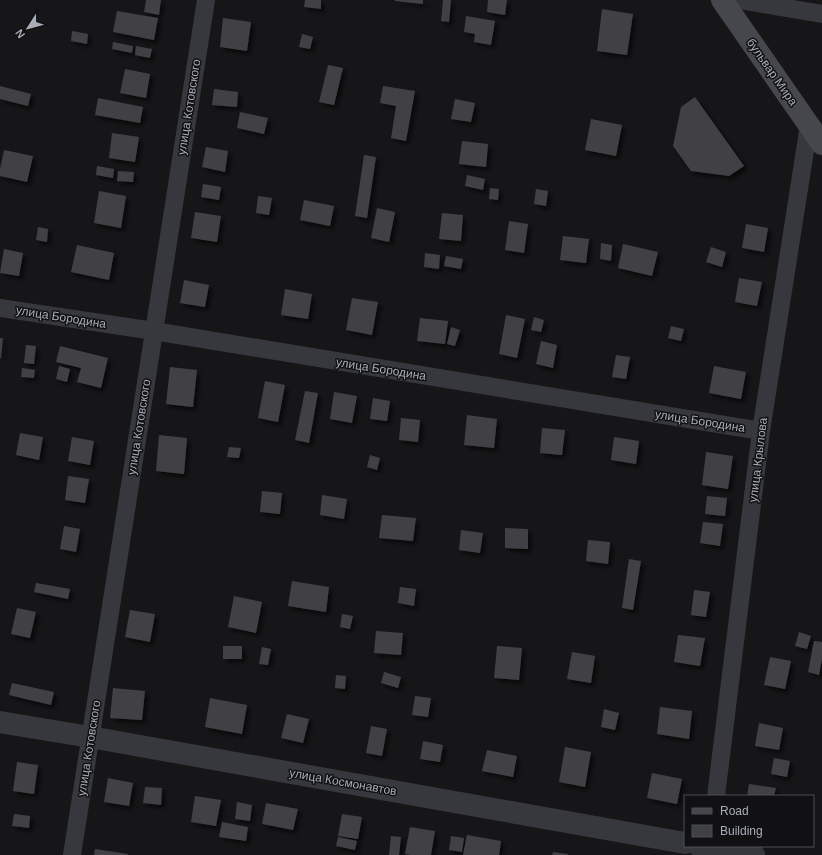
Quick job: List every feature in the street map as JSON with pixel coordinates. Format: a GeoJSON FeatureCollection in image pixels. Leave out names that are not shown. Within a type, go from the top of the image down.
{"type":"FeatureCollection","features":[{"type":"Feature","properties":{"kind":"main road","name":"бульвар Мира"},"geometry":{"type":"LineString","coordinates":[[722,0],[822,144]]}},
{"type":"Feature","properties":{"kind":"street","name":"улица Котовского"},"geometry":{"type":"LineString","coordinates":[[72,855],[206,0]]}},
{"type":"Feature","properties":{"kind":"street"},"geometry":{"type":"LineString","coordinates":[[739,0],[822,14]]}},
{"type":"Feature","properties":{"kind":"street","name":"улица Крылова"},"geometry":{"type":"LineString","coordinates":[[716,795],[761,431],[809,125]]}},
{"type":"Feature","properties":{"kind":"street","name":"улица Бородина"},"geometry":{"type":"LineString","coordinates":[[0,308],[154,331],[761,431]]}},
{"type":"Feature","properties":{"kind":"street","name":"улица Космонавтов"},"geometry":{"type":"LineString","coordinates":[[0,722],[684,843]]}},
{"type":"Feature","properties":{"kind":"street"},"geometry":{"type":"LineString","coordinates":[[707,849],[754,855]]}},
{"type":"Feature","properties":{"kind":"building"},"geometry":{"type":"Polygon","coordinates":[[[146,0],[161,0],[159,15],[144,12],[146,0]]]}},
{"type":"Feature","properties":{"kind":"building"},"geometry":{"type":"Polygon","coordinates":[[[305,0],[321,0],[321,9],[304,7],[305,0]]]}},
{"type":"Feature","properties":{"kind":"building"},"geometry":{"type":"Polygon","coordinates":[[[423,0],[423,4],[395,1],[423,0]]]}},
{"type":"Feature","properties":{"kind":"building"},"geometry":{"type":"Polygon","coordinates":[[[443,0],[451,0],[449,22],[441,21],[443,0]]]}},
{"type":"Feature","properties":{"kind":"building"},"geometry":{"type":"Polygon","coordinates":[[[488,0],[507,0],[505,15],[487,12],[488,0]]]}},
{"type":"Feature","properties":{"kind":"building"},"geometry":{"type":"Polygon","coordinates":[[[602,9],[633,14],[627,55],[597,51],[602,9]]]}},
{"type":"Feature","properties":{"kind":"building"},"geometry":{"type":"Polygon","coordinates":[[[117,11],[158,18],[154,40],[113,32],[117,11]]]}},
{"type":"Feature","properties":{"kind":"building"},"geometry":{"type":"Polygon","coordinates":[[[466,16],[495,21],[491,45],[474,42],[475,34],[464,32],[466,16]]]}},
{"type":"Feature","properties":{"kind":"building"},"geometry":{"type":"Polygon","coordinates":[[[223,18],[251,22],[247,51],[220,47],[223,18]]]}},
{"type":"Feature","properties":{"kind":"building"},"geometry":{"type":"Polygon","coordinates":[[[72,31],[88,34],[87,44],[71,41],[72,31]]]}},
{"type":"Feature","properties":{"kind":"building"},"geometry":{"type":"Polygon","coordinates":[[[302,34],[313,37],[310,49],[299,47],[302,34]]]}},
{"type":"Feature","properties":{"kind":"building"},"geometry":{"type":"Polygon","coordinates":[[[113,42],[133,46],[132,53],[112,49],[113,42]]]}},
{"type":"Feature","properties":{"kind":"building"},"geometry":{"type":"Polygon","coordinates":[[[136,46],[152,49],[150,58],[135,55],[136,46]]]}},
{"type":"Feature","properties":{"kind":"building"},"geometry":{"type":"Polygon","coordinates":[[[328,65],[343,68],[334,105],[319,102],[328,65]]]}},
{"type":"Feature","properties":{"kind":"building"},"geometry":{"type":"Polygon","coordinates":[[[125,69],[150,74],[146,98],[120,93],[125,69]]]}},
{"type":"Feature","properties":{"kind":"building"},"geometry":{"type":"Polygon","coordinates":[[[0,86],[31,94],[28,106],[0,99],[0,86]]]}},
{"type":"Feature","properties":{"kind":"building"},"geometry":{"type":"Polygon","coordinates":[[[383,86],[415,91],[406,141],[391,138],[396,106],[380,103],[383,86]]]}},
{"type":"Feature","properties":{"kind":"building"},"geometry":{"type":"Polygon","coordinates":[[[214,89],[238,92],[237,107],[212,105],[214,89]]]}},
{"type":"Feature","properties":{"kind":"building"},"geometry":{"type":"Polygon","coordinates":[[[695,97],[744,166],[729,176],[691,171],[673,146],[681,107],[695,97]]]}},
{"type":"Feature","properties":{"kind":"building"},"geometry":{"type":"Polygon","coordinates":[[[98,98],[143,107],[140,123],[95,115],[98,98]]]}},
{"type":"Feature","properties":{"kind":"building"},"geometry":{"type":"Polygon","coordinates":[[[455,99],[475,103],[471,122],[451,119],[455,99]]]}},
{"type":"Feature","properties":{"kind":"building"},"geometry":{"type":"Polygon","coordinates":[[[240,112],[268,118],[264,134],[237,128],[240,112]]]}},
{"type":"Feature","properties":{"kind":"building"},"geometry":{"type":"Polygon","coordinates":[[[591,119],[622,125],[616,156],[585,150],[591,119]]]}},
{"type":"Feature","properties":{"kind":"building"},"geometry":{"type":"Polygon","coordinates":[[[112,133],[139,137],[135,162],[109,158],[112,133]]]}},
{"type":"Feature","properties":{"kind":"building"},"geometry":{"type":"Polygon","coordinates":[[[462,141],[488,144],[486,167],[459,164],[462,141]]]}},
{"type":"Feature","properties":{"kind":"building"},"geometry":{"type":"Polygon","coordinates":[[[206,147],[228,151],[225,172],[202,167],[206,147]]]}},
{"type":"Feature","properties":{"kind":"building"},"geometry":{"type":"Polygon","coordinates":[[[4,150],[33,156],[27,182],[0,176],[4,150]]]}},
{"type":"Feature","properties":{"kind":"building"},"geometry":{"type":"Polygon","coordinates":[[[364,155],[376,157],[367,218],[355,216],[364,155]]]}},
{"type":"Feature","properties":{"kind":"building"},"geometry":{"type":"Polygon","coordinates":[[[97,166],[114,169],[113,178],[96,175],[97,166]]]}},
{"type":"Feature","properties":{"kind":"building"},"geometry":{"type":"Polygon","coordinates":[[[118,171],[134,172],[133,182],[117,181],[118,171]]]}},
{"type":"Feature","properties":{"kind":"building"},"geometry":{"type":"Polygon","coordinates":[[[467,175],[485,179],[483,190],[465,186],[467,175]]]}},
{"type":"Feature","properties":{"kind":"building"},"geometry":{"type":"Polygon","coordinates":[[[203,184],[221,187],[219,200],[201,197],[203,184]]]}},
{"type":"Feature","properties":{"kind":"building"},"geometry":{"type":"Polygon","coordinates":[[[490,188],[499,189],[498,200],[489,199],[490,188]]]}},
{"type":"Feature","properties":{"kind":"building"},"geometry":{"type":"Polygon","coordinates":[[[536,189],[548,191],[546,206],[534,204],[536,189]]]}},
{"type":"Feature","properties":{"kind":"building"},"geometry":{"type":"Polygon","coordinates":[[[99,191],[126,196],[121,228],[94,223],[99,191]]]}},
{"type":"Feature","properties":{"kind":"building"},"geometry":{"type":"Polygon","coordinates":[[[258,196],[272,198],[269,215],[256,213],[258,196]]]}},
{"type":"Feature","properties":{"kind":"building"},"geometry":{"type":"Polygon","coordinates":[[[304,200],[334,206],[330,226],[300,220],[304,200]]]}},
{"type":"Feature","properties":{"kind":"building"},"geometry":{"type":"Polygon","coordinates":[[[377,208],[395,212],[389,242],[371,238],[377,208]]]}},
{"type":"Feature","properties":{"kind":"building"},"geometry":{"type":"Polygon","coordinates":[[[195,212],[221,216],[217,242],[191,238],[195,212]]]}},
{"type":"Feature","properties":{"kind":"building"},"geometry":{"type":"Polygon","coordinates":[[[442,213],[463,215],[461,241],[439,239],[442,213]]]}},
{"type":"Feature","properties":{"kind":"building"},"geometry":{"type":"Polygon","coordinates":[[[509,221],[528,224],[524,253],[505,250],[509,221]]]}},
{"type":"Feature","properties":{"kind":"building"},"geometry":{"type":"Polygon","coordinates":[[[746,224],[768,228],[764,252],[742,248],[746,224]]]}},
{"type":"Feature","properties":{"kind":"building"},"geometry":{"type":"Polygon","coordinates":[[[38,227],[48,229],[47,242],[36,240],[38,227]]]}},
{"type":"Feature","properties":{"kind":"building"},"geometry":{"type":"Polygon","coordinates":[[[563,236],[589,239],[586,263],[560,260],[563,236]]]}},
{"type":"Feature","properties":{"kind":"building"},"geometry":{"type":"Polygon","coordinates":[[[601,243],[612,245],[611,261],[600,259],[601,243]]]}},
{"type":"Feature","properties":{"kind":"building"},"geometry":{"type":"Polygon","coordinates":[[[623,244],[658,252],[652,276],[618,268],[623,244]]]}},
{"type":"Feature","properties":{"kind":"building"},"geometry":{"type":"Polygon","coordinates":[[[77,245],[114,253],[109,280],[71,272],[77,245]]]}},
{"type":"Feature","properties":{"kind":"building"},"geometry":{"type":"Polygon","coordinates":[[[711,247],[726,252],[722,267],[706,262],[711,247]]]}},
{"type":"Feature","properties":{"kind":"building"},"geometry":{"type":"Polygon","coordinates":[[[4,249],[23,253],[19,276],[0,273],[4,249]]]}},
{"type":"Feature","properties":{"kind":"building"},"geometry":{"type":"Polygon","coordinates":[[[425,253],[440,255],[439,269],[424,267],[425,253]]]}},
{"type":"Feature","properties":{"kind":"building"},"geometry":{"type":"Polygon","coordinates":[[[446,256],[463,259],[461,269],[444,266],[446,256]]]}},
{"type":"Feature","properties":{"kind":"building"},"geometry":{"type":"Polygon","coordinates":[[[739,278],[762,282],[757,306],[735,302],[739,278]]]}},
{"type":"Feature","properties":{"kind":"building"},"geometry":{"type":"Polygon","coordinates":[[[184,280],[209,285],[205,307],[180,303],[184,280]]]}},
{"type":"Feature","properties":{"kind":"building"},"geometry":{"type":"Polygon","coordinates":[[[285,289],[312,294],[308,319],[281,315],[285,289]]]}},
{"type":"Feature","properties":{"kind":"building"},"geometry":{"type":"Polygon","coordinates":[[[352,298],[378,302],[372,335],[346,330],[352,298]]]}},
{"type":"Feature","properties":{"kind":"building"},"geometry":{"type":"Polygon","coordinates":[[[506,315],[525,319],[517,358],[499,354],[506,315]]]}},
{"type":"Feature","properties":{"kind":"building"},"geometry":{"type":"Polygon","coordinates":[[[534,317],[544,320],[541,332],[531,330],[534,317]]]}},
{"type":"Feature","properties":{"kind":"building"},"geometry":{"type":"Polygon","coordinates":[[[420,318],[448,321],[445,344],[417,341],[420,318]]]}},
{"type":"Feature","properties":{"kind":"building"},"geometry":{"type":"Polygon","coordinates":[[[671,326],[684,329],[681,341],[668,338],[671,326]]]}},
{"type":"Feature","properties":{"kind":"building"},"geometry":{"type":"Polygon","coordinates":[[[451,327],[460,330],[455,346],[447,344],[451,327]]]}},
{"type":"Feature","properties":{"kind":"building"},"geometry":{"type":"Polygon","coordinates":[[[0,338],[3,338],[1,358],[0,358],[0,338]]]}},
{"type":"Feature","properties":{"kind":"building"},"geometry":{"type":"Polygon","coordinates":[[[541,341],[557,345],[553,368],[536,364],[541,341]]]}},
{"type":"Feature","properties":{"kind":"building"},"geometry":{"type":"Polygon","coordinates":[[[26,345],[36,346],[34,364],[24,363],[26,345]]]}},
{"type":"Feature","properties":{"kind":"building"},"geometry":{"type":"Polygon","coordinates":[[[60,346],[108,358],[101,388],[77,382],[81,368],[56,362],[60,346]]]}},
{"type":"Feature","properties":{"kind":"building"},"geometry":{"type":"Polygon","coordinates":[[[616,355],[630,357],[626,379],[612,377],[616,355]]]}},
{"type":"Feature","properties":{"kind":"building"},"geometry":{"type":"Polygon","coordinates":[[[59,366],[70,369],[67,382],[56,379],[59,366]]]}},
{"type":"Feature","properties":{"kind":"building"},"geometry":{"type":"Polygon","coordinates":[[[714,366],[746,372],[741,399],[709,393],[714,366]]]}},
{"type":"Feature","properties":{"kind":"building"},"geometry":{"type":"Polygon","coordinates":[[[170,367],[197,370],[193,407],[166,404],[170,367]]]}},
{"type":"Feature","properties":{"kind":"building"},"geometry":{"type":"Polygon","coordinates":[[[22,368],[35,370],[34,378],[21,377],[22,368]]]}},
{"type":"Feature","properties":{"kind":"building"},"geometry":{"type":"Polygon","coordinates":[[[265,381],[285,385],[278,422],[258,418],[265,381]]]}},
{"type":"Feature","properties":{"kind":"building"},"geometry":{"type":"Polygon","coordinates":[[[305,391],[318,393],[309,443],[295,440],[305,391]]]}},
{"type":"Feature","properties":{"kind":"building"},"geometry":{"type":"Polygon","coordinates":[[[334,392],[357,396],[352,423],[330,419],[334,392]]]}},
{"type":"Feature","properties":{"kind":"building"},"geometry":{"type":"Polygon","coordinates":[[[373,398],[390,401],[387,421],[370,419],[373,398]]]}},
{"type":"Feature","properties":{"kind":"building"},"geometry":{"type":"Polygon","coordinates":[[[467,415],[497,419],[494,448],[464,445],[467,415]]]}},
{"type":"Feature","properties":{"kind":"building"},"geometry":{"type":"Polygon","coordinates":[[[401,418],[420,420],[418,442],[399,440],[401,418]]]}},
{"type":"Feature","properties":{"kind":"building"},"geometry":{"type":"Polygon","coordinates":[[[542,428],[565,430],[562,455],[540,453],[542,428]]]}},
{"type":"Feature","properties":{"kind":"building"},"geometry":{"type":"Polygon","coordinates":[[[20,433],[43,437],[39,460],[16,455],[20,433]]]}},
{"type":"Feature","properties":{"kind":"building"},"geometry":{"type":"Polygon","coordinates":[[[159,435],[187,438],[184,474],[156,471],[159,435]]]}},
{"type":"Feature","properties":{"kind":"building"},"geometry":{"type":"Polygon","coordinates":[[[72,437],[94,441],[90,465],[68,461],[72,437]]]}},
{"type":"Feature","properties":{"kind":"building"},"geometry":{"type":"Polygon","coordinates":[[[614,437],[639,441],[636,464],[611,460],[614,437]]]}},
{"type":"Feature","properties":{"kind":"building"},"geometry":{"type":"Polygon","coordinates":[[[229,447],[241,448],[239,458],[227,457],[229,447]]]}},
{"type":"Feature","properties":{"kind":"building"},"geometry":{"type":"Polygon","coordinates":[[[706,452],[733,456],[728,489],[702,485],[706,452]]]}},
{"type":"Feature","properties":{"kind":"building"},"geometry":{"type":"Polygon","coordinates":[[[370,455],[380,458],[377,470],[367,467],[370,455]]]}},
{"type":"Feature","properties":{"kind":"building"},"geometry":{"type":"Polygon","coordinates":[[[68,476],[89,479],[85,503],[65,500],[68,476]]]}},
{"type":"Feature","properties":{"kind":"building"},"geometry":{"type":"Polygon","coordinates":[[[262,491],[282,493],[280,514],[260,512],[262,491]]]}},
{"type":"Feature","properties":{"kind":"building"},"geometry":{"type":"Polygon","coordinates":[[[322,495],[347,499],[344,519],[320,515],[322,495]]]}},
{"type":"Feature","properties":{"kind":"building"},"geometry":{"type":"Polygon","coordinates":[[[707,496],[727,498],[725,516],[705,514],[707,496]]]}},
{"type":"Feature","properties":{"kind":"building"},"geometry":{"type":"Polygon","coordinates":[[[382,515],[416,518],[413,541],[379,538],[382,515]]]}},
{"type":"Feature","properties":{"kind":"building"},"geometry":{"type":"Polygon","coordinates":[[[703,522],[723,524],[720,546],[700,543],[703,522]]]}},
{"type":"Feature","properties":{"kind":"building"},"geometry":{"type":"Polygon","coordinates":[[[64,526],[80,529],[76,552],[60,549],[64,526]]]}},
{"type":"Feature","properties":{"kind":"building"},"geometry":{"type":"Polygon","coordinates":[[[505,528],[528,529],[528,549],[505,548],[505,528]]]}},
{"type":"Feature","properties":{"kind":"building"},"geometry":{"type":"Polygon","coordinates":[[[461,530],[483,533],[480,553],[459,550],[461,530]]]}},
{"type":"Feature","properties":{"kind":"building"},"geometry":{"type":"Polygon","coordinates":[[[588,540],[610,542],[608,564],[586,561],[588,540]]]}},
{"type":"Feature","properties":{"kind":"building"},"geometry":{"type":"Polygon","coordinates":[[[629,559],[641,561],[633,610],[622,608],[629,559]]]}},
{"type":"Feature","properties":{"kind":"building"},"geometry":{"type":"Polygon","coordinates":[[[292,581],[329,587],[326,612],[288,606],[292,581]]]}},
{"type":"Feature","properties":{"kind":"building"},"geometry":{"type":"Polygon","coordinates":[[[36,583],[70,589],[68,599],[34,592],[36,583]]]}},
{"type":"Feature","properties":{"kind":"building"},"geometry":{"type":"Polygon","coordinates":[[[400,587],[416,589],[414,606],[398,603],[400,587]]]}},
{"type":"Feature","properties":{"kind":"building"},"geometry":{"type":"Polygon","coordinates":[[[694,590],[710,592],[706,617],[691,615],[694,590]]]}},
{"type":"Feature","properties":{"kind":"building"},"geometry":{"type":"Polygon","coordinates":[[[234,596],[262,602],[256,633],[228,627],[234,596]]]}},
{"type":"Feature","properties":{"kind":"building"},"geometry":{"type":"Polygon","coordinates":[[[17,608],[36,612],[30,638],[11,634],[17,608]]]}},
{"type":"Feature","properties":{"kind":"building"},"geometry":{"type":"Polygon","coordinates":[[[130,610],[155,614],[150,642],[125,637],[130,610]]]}},
{"type":"Feature","properties":{"kind":"building"},"geometry":{"type":"Polygon","coordinates":[[[342,614],[353,616],[350,629],[340,627],[342,614]]]}},
{"type":"Feature","properties":{"kind":"building"},"geometry":{"type":"Polygon","coordinates":[[[376,631],[403,633],[401,655],[374,653],[376,631]]]}},
{"type":"Feature","properties":{"kind":"building"},"geometry":{"type":"Polygon","coordinates":[[[799,632],[811,636],[807,649],[795,646],[799,632]]]}},
{"type":"Feature","properties":{"kind":"building"},"geometry":{"type":"Polygon","coordinates":[[[678,635],[705,638],[700,666],[674,662],[678,635]]]}},
{"type":"Feature","properties":{"kind":"building"},"geometry":{"type":"Polygon","coordinates":[[[814,641],[822,642],[822,659],[819,675],[808,672],[814,641]]]}},
{"type":"Feature","properties":{"kind":"building"},"geometry":{"type":"Polygon","coordinates":[[[223,646],[242,646],[242,659],[223,659],[223,646]]]}},
{"type":"Feature","properties":{"kind":"building"},"geometry":{"type":"Polygon","coordinates":[[[497,646],[522,648],[519,680],[494,678],[497,646]]]}},
{"type":"Feature","properties":{"kind":"building"},"geometry":{"type":"Polygon","coordinates":[[[262,647],[271,649],[268,665],[259,664],[262,647]]]}},
{"type":"Feature","properties":{"kind":"building"},"geometry":{"type":"Polygon","coordinates":[[[572,652],[595,656],[591,683],[567,679],[572,652]]]}},
{"type":"Feature","properties":{"kind":"building"},"geometry":{"type":"Polygon","coordinates":[[[770,657],[791,661],[785,689],[764,685],[770,657]]]}},
{"type":"Feature","properties":{"kind":"building"},"geometry":{"type":"Polygon","coordinates":[[[384,672],[401,677],[398,688],[381,683],[384,672]]]}},
{"type":"Feature","properties":{"kind":"building"},"geometry":{"type":"Polygon","coordinates":[[[336,675],[346,676],[345,689],[335,688],[336,675]]]}},
{"type":"Feature","properties":{"kind":"building"},"geometry":{"type":"Polygon","coordinates":[[[12,683],[54,692],[51,705],[9,695],[12,683]]]}},
{"type":"Feature","properties":{"kind":"building"},"geometry":{"type":"Polygon","coordinates":[[[113,688],[145,691],[142,720],[110,718],[113,688]]]}},
{"type":"Feature","properties":{"kind":"building"},"geometry":{"type":"Polygon","coordinates":[[[415,696],[431,698],[428,717],[412,715],[415,696]]]}},
{"type":"Feature","properties":{"kind":"building"},"geometry":{"type":"Polygon","coordinates":[[[210,698],[247,705],[242,734],[205,727],[210,698]]]}},
{"type":"Feature","properties":{"kind":"building"},"geometry":{"type":"Polygon","coordinates":[[[660,707],[692,711],[689,739],[657,734],[660,707]]]}},
{"type":"Feature","properties":{"kind":"building"},"geometry":{"type":"Polygon","coordinates":[[[604,709],[619,713],[615,730],[601,727],[604,709]]]}},
{"type":"Feature","properties":{"kind":"building"},"geometry":{"type":"Polygon","coordinates":[[[287,714],[309,719],[303,743],[281,738],[287,714]]]}},
{"type":"Feature","properties":{"kind":"building"},"geometry":{"type":"Polygon","coordinates":[[[759,723],[783,728],[779,750],[755,746],[759,723]]]}},
{"type":"Feature","properties":{"kind":"building"},"geometry":{"type":"Polygon","coordinates":[[[371,726],[387,729],[382,756],[366,753],[371,726]]]}},
{"type":"Feature","properties":{"kind":"building"},"geometry":{"type":"Polygon","coordinates":[[[423,741],[443,745],[440,762],[420,759],[423,741]]]}},
{"type":"Feature","properties":{"kind":"building"},"geometry":{"type":"Polygon","coordinates":[[[565,747],[591,752],[585,787],[559,782],[565,747]]]}},
{"type":"Feature","properties":{"kind":"building"},"geometry":{"type":"Polygon","coordinates":[[[487,750],[517,756],[513,777],[482,771],[487,750]]]}},
{"type":"Feature","properties":{"kind":"building"},"geometry":{"type":"Polygon","coordinates":[[[774,758],[790,761],[787,777],[771,774],[774,758]]]}},
{"type":"Feature","properties":{"kind":"building"},"geometry":{"type":"Polygon","coordinates":[[[17,762],[38,765],[34,794],[13,791],[17,762]]]}},
{"type":"Feature","properties":{"kind":"building"},"geometry":{"type":"Polygon","coordinates":[[[652,773],[682,779],[677,804],[647,798],[652,773]]]}},
{"type":"Feature","properties":{"kind":"building"},"geometry":{"type":"Polygon","coordinates":[[[108,778],[133,783],[129,806],[104,802],[108,778]]]}},
{"type":"Feature","properties":{"kind":"building"},"geometry":{"type":"Polygon","coordinates":[[[749,784],[776,788],[774,795],[747,795],[749,784]]]}},
{"type":"Feature","properties":{"kind":"building"},"geometry":{"type":"Polygon","coordinates":[[[145,787],[162,788],[161,805],[143,803],[145,787]]]}},
{"type":"Feature","properties":{"kind":"building"},"geometry":{"type":"Polygon","coordinates":[[[195,796],[221,800],[216,826],[191,822],[195,796]]]}},
{"type":"Feature","properties":{"kind":"building"},"geometry":{"type":"Polygon","coordinates":[[[237,802],[252,805],[250,821],[235,819],[237,802]]]}},
{"type":"Feature","properties":{"kind":"building"},"geometry":{"type":"Polygon","coordinates":[[[266,803],[298,809],[293,830],[262,824],[266,803]]]}},
{"type":"Feature","properties":{"kind":"building"},"geometry":{"type":"Polygon","coordinates":[[[14,814],[30,816],[29,828],[12,826],[14,814]]]}},
{"type":"Feature","properties":{"kind":"building"},"geometry":{"type":"Polygon","coordinates":[[[342,814],[362,817],[358,839],[338,836],[342,814]]]}},
{"type":"Feature","properties":{"kind":"building"},"geometry":{"type":"Polygon","coordinates":[[[222,822],[248,827],[246,841],[219,837],[222,822]]]}},
{"type":"Feature","properties":{"kind":"building"},"geometry":{"type":"Polygon","coordinates":[[[410,827],[435,831],[431,855],[405,854],[410,827]]]}},
{"type":"Feature","properties":{"kind":"building"},"geometry":{"type":"Polygon","coordinates":[[[467,835],[501,841],[499,855],[463,855],[467,835]]]}},
{"type":"Feature","properties":{"kind":"building"},"geometry":{"type":"Polygon","coordinates":[[[391,836],[401,837],[399,855],[389,855],[391,836]]]}},
{"type":"Feature","properties":{"kind":"building"},"geometry":{"type":"Polygon","coordinates":[[[451,836],[464,838],[462,852],[449,850],[451,836]]]}},
{"type":"Feature","properties":{"kind":"building"},"geometry":{"type":"Polygon","coordinates":[[[338,837],[357,841],[355,850],[336,846],[338,837]]]}},
{"type":"Feature","properties":{"kind":"building"},"geometry":{"type":"Polygon","coordinates":[[[95,849],[128,854],[128,855],[94,855],[95,849]]]}},
{"type":"Feature","properties":{"kind":"building"},"geometry":{"type":"Polygon","coordinates":[[[553,852],[568,854],[568,855],[552,855],[553,852]]]}}]}
